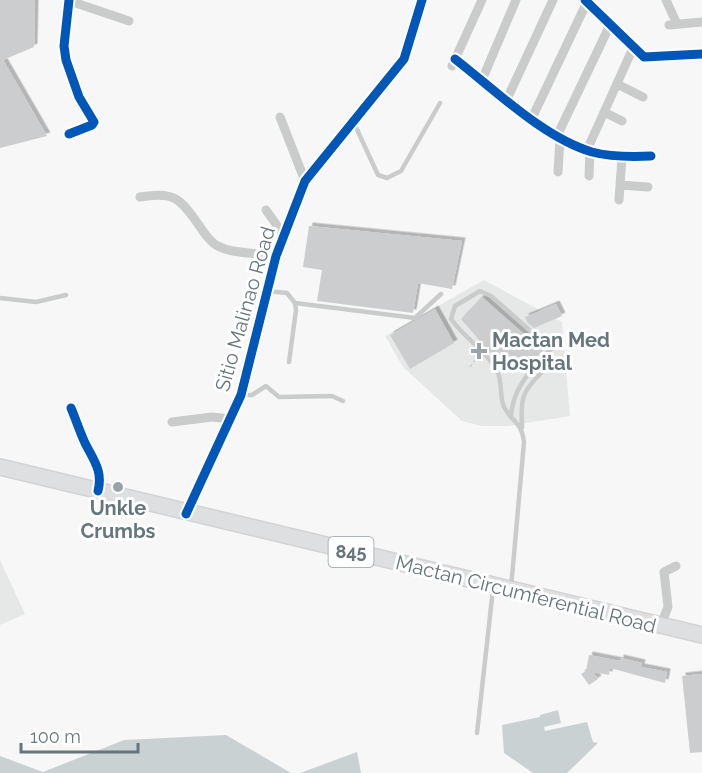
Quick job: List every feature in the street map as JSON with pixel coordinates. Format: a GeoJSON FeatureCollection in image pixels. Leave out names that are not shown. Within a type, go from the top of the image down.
{"type":"FeatureCollection","features":[{"type":"Feature","properties":{"kind":"main road","name":"Mactan Circumferential Road"},"geometry":{"type":"LineString","coordinates":[[0,467],[186,514],[660,627],[702,635]]}},
{"type":"Feature","properties":{"kind":"street","name":"Sitio Malinao Road"},"geometry":{"type":"LineString","coordinates":[[186,514],[241,395],[276,256],[305,182],[404,59],[422,0]]}},
{"type":"Feature","properties":{"kind":"street"},"geometry":{"type":"LineString","coordinates":[[482,0],[454,63],[482,80],[559,137],[588,150],[622,157],[651,156]]}},
{"type":"Feature","properties":{"kind":"street"},"geometry":{"type":"LineString","coordinates":[[482,80],[516,0]]}},
{"type":"Feature","properties":{"kind":"street"},"geometry":{"type":"LineString","coordinates":[[507,99],[553,0]]}},
{"type":"Feature","properties":{"kind":"street"},"geometry":{"type":"LineString","coordinates":[[666,0],[673,24],[702,22]]}},
{"type":"Feature","properties":{"kind":"street"},"geometry":{"type":"LineString","coordinates":[[69,134],[92,126],[94,122],[79,97],[64,46],[65,17],[70,1],[129,21]]}},
{"type":"Feature","properties":{"kind":"street"},"geometry":{"type":"LineString","coordinates":[[532,118],[586,1],[644,57],[702,54]]}},
{"type":"Feature","properties":{"kind":"street"},"geometry":{"type":"LineString","coordinates":[[558,172],[559,137],[610,25]]}},
{"type":"Feature","properties":{"kind":"street"},"geometry":{"type":"LineString","coordinates":[[589,176],[588,150],[633,48]]}},
{"type":"Feature","properties":{"kind":"street"},"geometry":{"type":"LineString","coordinates":[[617,84],[642,97]]}},
{"type":"Feature","properties":{"kind":"street"},"geometry":{"type":"LineString","coordinates":[[604,112],[622,121]]}},
{"type":"Feature","properties":{"kind":"street"},"geometry":{"type":"LineString","coordinates":[[279,117],[305,182]]}},
{"type":"Feature","properties":{"kind":"street"},"geometry":{"type":"LineString","coordinates":[[618,200],[622,157]]}},
{"type":"Feature","properties":{"kind":"street"},"geometry":{"type":"LineString","coordinates":[[620,185],[648,187]]}},
{"type":"Feature","properties":{"kind":"street"},"geometry":{"type":"LineString","coordinates":[[140,197],[165,193],[176,199],[198,224],[205,236],[217,246],[233,251],[276,256]]}},
{"type":"Feature","properties":{"kind":"street"},"geometry":{"type":"LineString","coordinates":[[266,210],[283,234]]}},
{"type":"Feature","properties":{"kind":"street"},"geometry":{"type":"LineString","coordinates":[[71,408],[85,444],[98,464],[101,481],[98,491]]}},
{"type":"Feature","properties":{"kind":"street"},"geometry":{"type":"LineString","coordinates":[[172,422],[212,417],[230,419]]}},
{"type":"Feature","properties":{"kind":"street"},"geometry":{"type":"LineString","coordinates":[[660,627],[668,607],[664,572],[676,566]]}},
{"type":"Feature","properties":{"kind":"lane"},"geometry":{"type":"LineString","coordinates":[[354,123],[378,175],[387,178],[401,171],[440,103]]}},
{"type":"Feature","properties":{"kind":"lane"},"geometry":{"type":"LineString","coordinates":[[266,291],[287,293],[295,303],[289,362]]}},
{"type":"Feature","properties":{"kind":"lane"},"geometry":{"type":"LineString","coordinates":[[511,416],[512,401],[521,381],[551,349],[491,296],[480,291],[455,306],[451,319],[460,332],[495,366],[499,374],[503,405],[511,416],[522,428]]}},
{"type":"Feature","properties":{"kind":"lane"},"geometry":{"type":"LineString","coordinates":[[295,303],[415,318],[441,294]]}},
{"type":"Feature","properties":{"kind":"lane"},"geometry":{"type":"LineString","coordinates":[[0,297],[36,302],[66,295]]}},
{"type":"Feature","properties":{"kind":"lane"},"geometry":{"type":"LineString","coordinates":[[511,590],[524,442],[521,402],[526,388],[541,373]]}},
{"type":"Feature","properties":{"kind":"lane"},"geometry":{"type":"LineString","coordinates":[[241,395],[252,395],[266,386],[279,398],[332,396],[343,401]]}},
{"type":"Feature","properties":{"kind":"lane"},"geometry":{"type":"LineString","coordinates":[[477,733],[493,586]]}},
{"type":"Feature","properties":{"kind":"path"},"geometry":{"type":"LineString","coordinates":[[470,367],[477,357]]}},
{"type":"Feature","properties":{"kind":"path"},"geometry":{"type":"LineString","coordinates":[[509,359],[523,372]]}},
{"type":"Feature","properties":{"kind":"shaded area","name":"Mactan Med Hospital"},"geometry":{"type":"Polygon","coordinates":[[[484,280],[562,322],[570,416],[508,426],[482,426],[462,421],[403,367],[385,336],[484,280]]]}},
{"type":"Feature","properties":{"kind":"shaded area"},"geometry":{"type":"Polygon","coordinates":[[[0,560],[25,614],[0,625],[0,560]]]}},
{"type":"Feature","properties":{"kind":"shaded area"},"geometry":{"type":"Polygon","coordinates":[[[558,710],[561,723],[544,727],[545,731],[587,722],[593,742],[598,743],[567,773],[533,773],[504,753],[502,725],[540,717],[540,715],[558,710]]]}},
{"type":"Feature","properties":{"kind":"shaded area"},"geometry":{"type":"Polygon","coordinates":[[[226,735],[291,773],[0,773],[0,756],[43,772],[124,740],[226,735]]]}},
{"type":"Feature","properties":{"kind":"shaded area"},"geometry":{"type":"Polygon","coordinates":[[[357,752],[361,773],[300,773],[357,752]]]}},
{"type":"Feature","properties":{"kind":"building"},"geometry":{"type":"Polygon","coordinates":[[[0,0],[35,0],[34,47],[3,60],[47,136],[0,148],[0,0]]]}},
{"type":"Feature","properties":{"kind":"building"},"geometry":{"type":"Polygon","coordinates":[[[309,226],[462,241],[452,289],[418,283],[413,313],[317,301],[322,270],[303,267],[309,226]]]}},
{"type":"Feature","properties":{"kind":"building"},"geometry":{"type":"Polygon","coordinates":[[[482,297],[542,350],[526,370],[510,358],[507,361],[496,351],[492,355],[461,319],[482,297]]]}},
{"type":"Feature","properties":{"kind":"building"},"geometry":{"type":"Polygon","coordinates":[[[556,304],[562,316],[534,328],[527,322],[525,317],[556,304]]]}},
{"type":"Feature","properties":{"kind":"building"},"geometry":{"type":"Polygon","coordinates":[[[435,309],[454,343],[410,369],[390,335],[435,309]]]}},
{"type":"Feature","properties":{"kind":"building"},"geometry":{"type":"Polygon","coordinates":[[[589,655],[620,661],[620,658],[642,663],[641,667],[667,672],[665,683],[610,668],[609,675],[593,672],[598,679],[589,685],[581,674],[586,671],[589,655]]]}},
{"type":"Feature","properties":{"kind":"building"},"geometry":{"type":"Polygon","coordinates":[[[702,674],[702,752],[690,753],[682,676],[702,674]]]}},
{"type":"Feature","properties":{"kind":"cycle path"},"geometry":{"type":"LineString","coordinates":[[69,0],[64,46],[66,60],[79,97],[94,122],[92,125],[69,134]]}},
{"type":"Feature","properties":{"kind":"cycle path"},"geometry":{"type":"LineString","coordinates":[[186,514],[241,395],[276,256],[305,181],[404,59],[422,0]]}},
{"type":"Feature","properties":{"kind":"cycle path"},"geometry":{"type":"LineString","coordinates":[[585,0],[644,57],[702,54]]}},
{"type":"Feature","properties":{"kind":"cycle path"},"geometry":{"type":"LineString","coordinates":[[455,59],[520,112],[574,145],[606,155],[651,156]]}},
{"type":"Feature","properties":{"kind":"cycle path"},"geometry":{"type":"LineString","coordinates":[[71,408],[97,466],[98,491]]}},
{"type":"Feature","properties":{"kind":"place","name":"Mactan Med Hospital"},"geometry":{"type":"Point","coordinates":[479,351]}},
{"type":"Feature","properties":{"kind":"place","name":"Unkle Crumbs"},"geometry":{"type":"Point","coordinates":[118,487]}}]}
